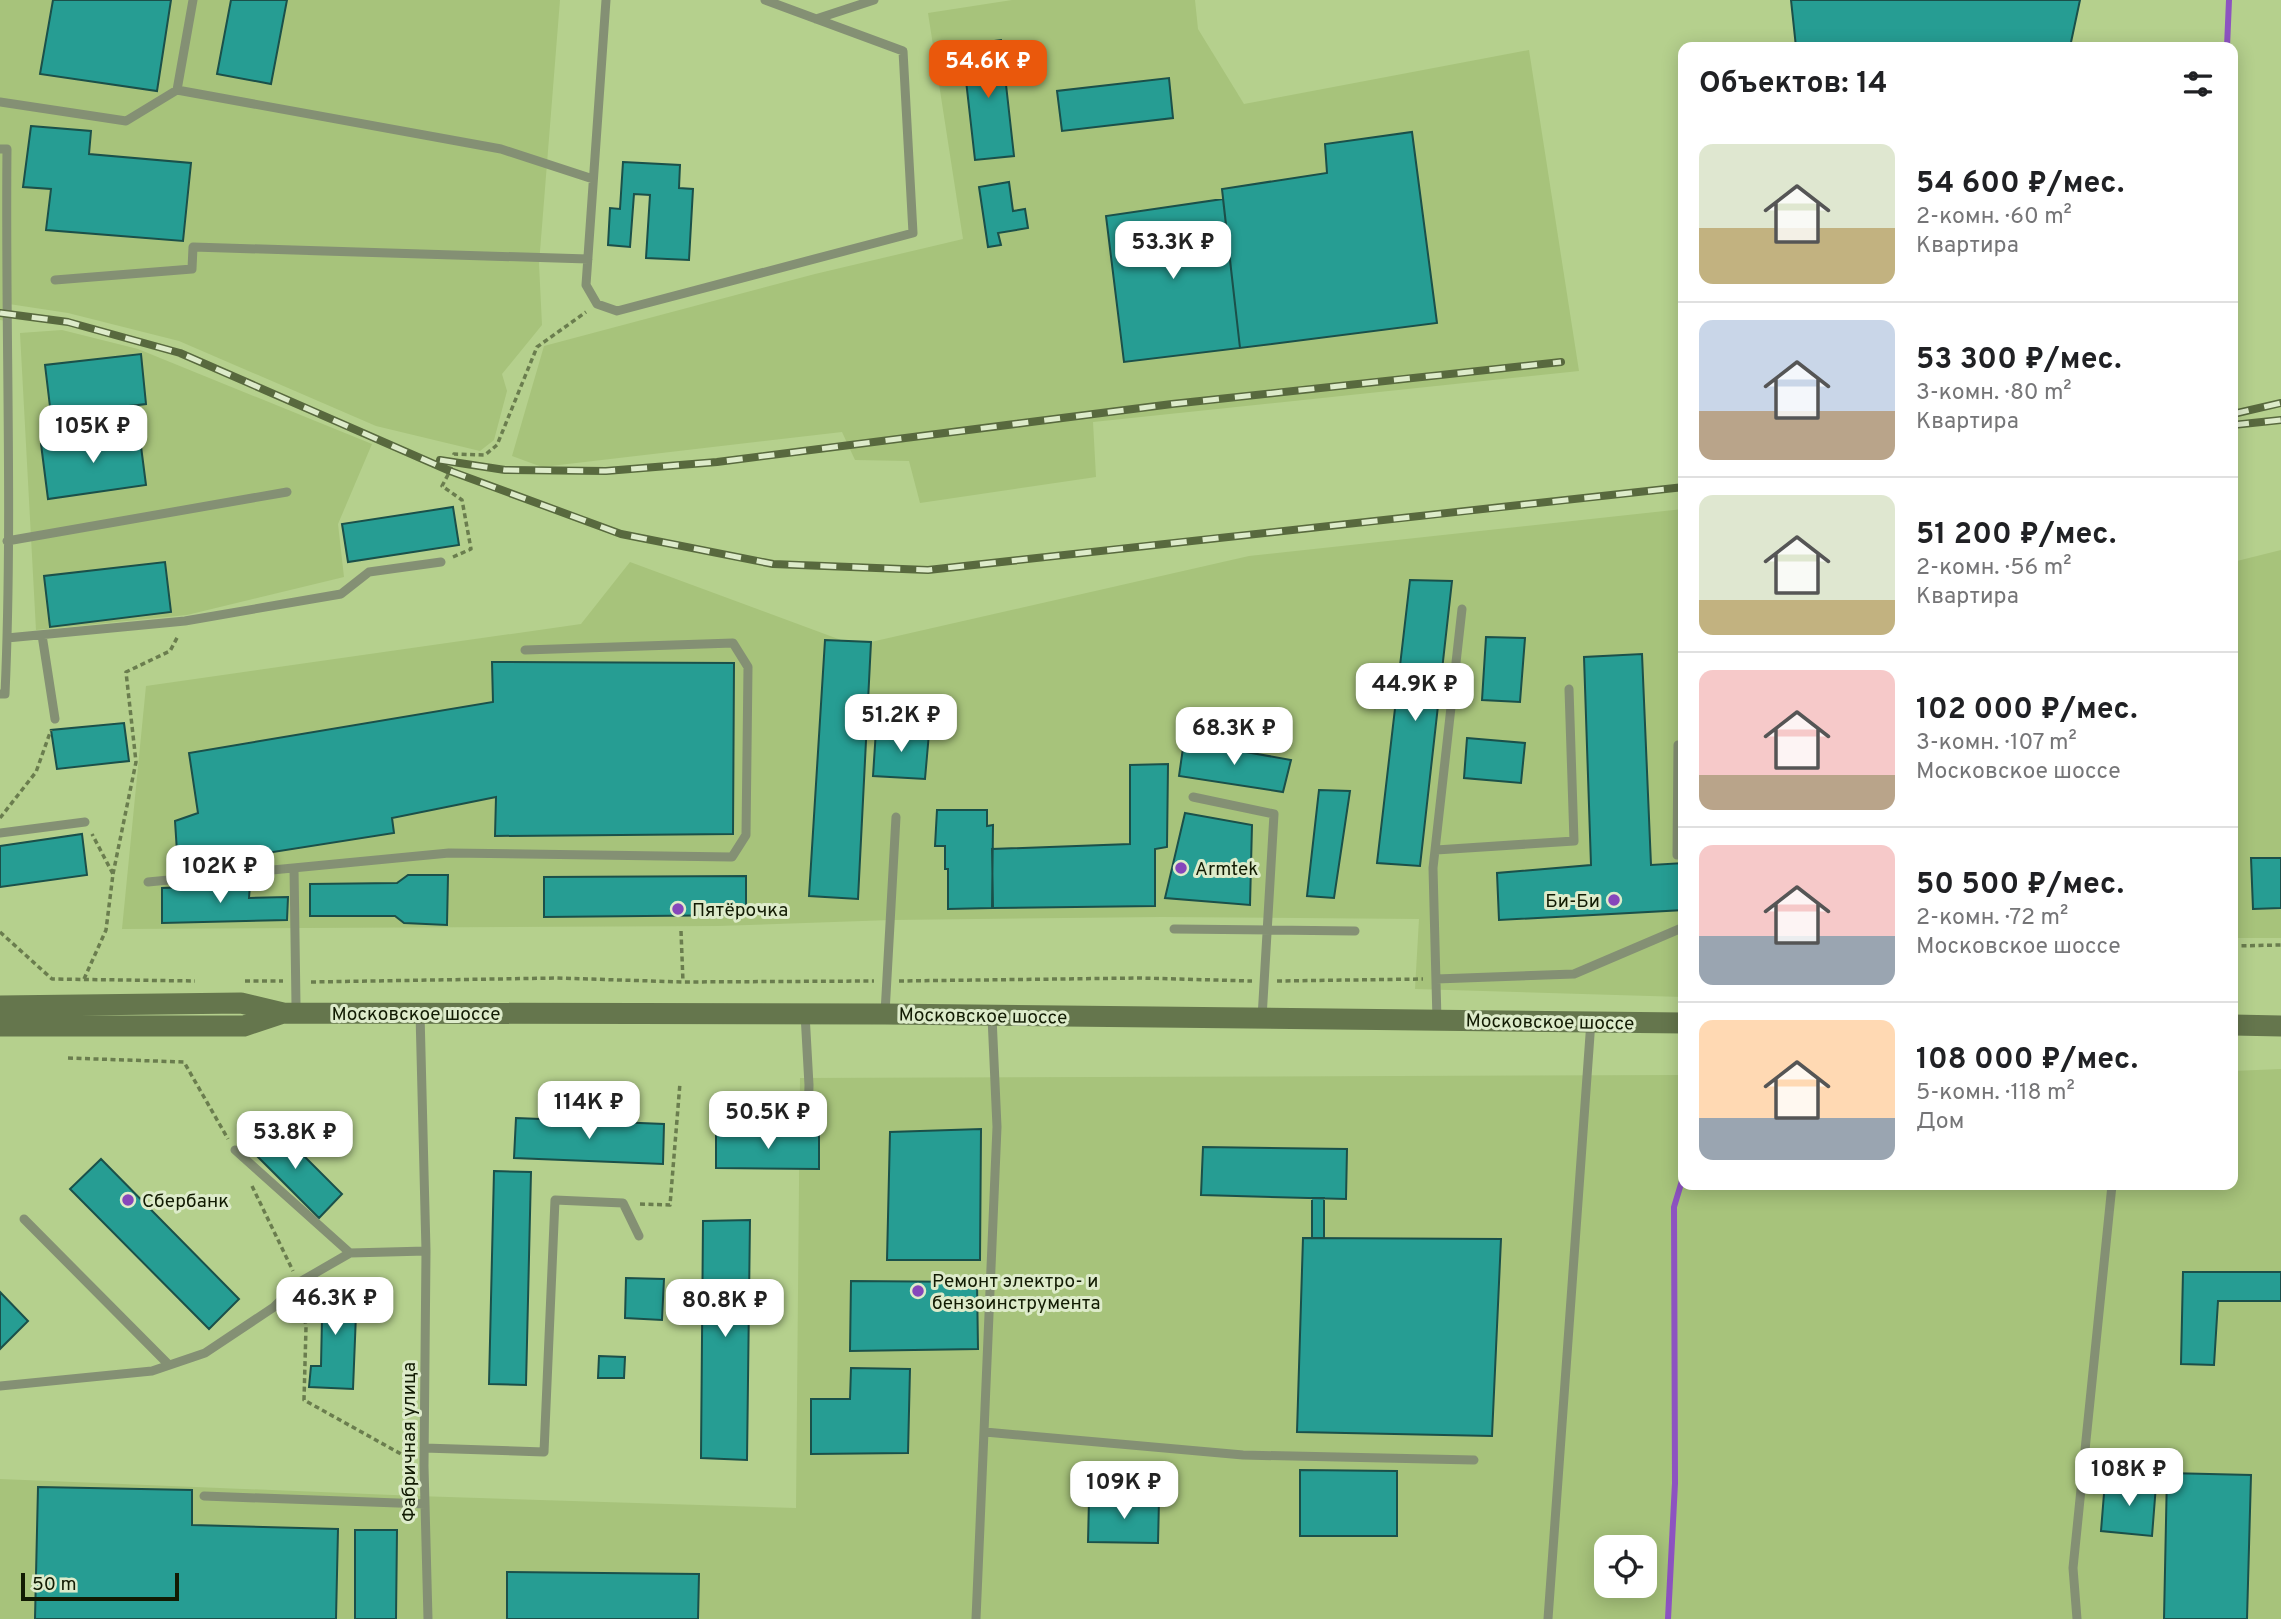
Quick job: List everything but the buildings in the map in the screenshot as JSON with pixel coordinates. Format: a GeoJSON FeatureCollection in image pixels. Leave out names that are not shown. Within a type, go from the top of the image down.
{"type":"FeatureCollection","features":[{"type":"Feature","properties":{"kind":"main road","name":"Московское шоссе"},"geometry":{"type":"LineString","coordinates":[[0,1006],[241,1003],[290,1009],[420,1013],[885,1014],[1678,1023]]}},
{"type":"Feature","properties":{"kind":"main road","name":"Московское шоссе"},"geometry":{"type":"LineString","coordinates":[[0,1027],[244,1026],[290,1009]]}},
{"type":"Feature","properties":{"kind":"main road"},"geometry":{"type":"LineString","coordinates":[[2238,1025],[2281,1026]]}},
{"type":"Feature","properties":{"kind":"lane"},"geometry":{"type":"LineString","coordinates":[[177,90],[193,0]]}},
{"type":"Feature","properties":{"kind":"lane"},"geometry":{"type":"LineString","coordinates":[[606,0],[586,285],[597,304],[617,311],[913,233],[903,51],[765,0]]}},
{"type":"Feature","properties":{"kind":"lane"},"geometry":{"type":"LineString","coordinates":[[816,19],[874,0]]}},
{"type":"Feature","properties":{"kind":"lane"},"geometry":{"type":"LineString","coordinates":[[0,102],[126,121],[177,90],[501,149],[593,179]]}},
{"type":"Feature","properties":{"kind":"lane"},"geometry":{"type":"LineString","coordinates":[[0,149],[7,149],[4,328],[7,638],[5,694],[0,694]]}},
{"type":"Feature","properties":{"kind":"lane"},"geometry":{"type":"LineString","coordinates":[[55,280],[192,269],[193,247],[588,259]]}},
{"type":"Feature","properties":{"kind":"lane"},"geometry":{"type":"LineString","coordinates":[[7,541],[287,492]]}},
{"type":"Feature","properties":{"kind":"lane"},"geometry":{"type":"LineString","coordinates":[[7,638],[185,621],[341,594],[369,572],[442,562]]}},
{"type":"Feature","properties":{"kind":"lane"},"geometry":{"type":"LineString","coordinates":[[1437,1020],[1433,868],[1462,609]]}},
{"type":"Feature","properties":{"kind":"lane"},"geometry":{"type":"LineString","coordinates":[[42,635],[55,719]]}},
{"type":"Feature","properties":{"kind":"lane"},"geometry":{"type":"LineString","coordinates":[[148,882],[449,852],[732,857],[746,835],[748,667],[733,643],[525,650]]}},
{"type":"Feature","properties":{"kind":"lane"},"geometry":{"type":"LineString","coordinates":[[1436,850],[1574,841],[1569,689]]}},
{"type":"Feature","properties":{"kind":"lane"},"geometry":{"type":"LineString","coordinates":[[1678,745],[1678,855]]}},
{"type":"Feature","properties":{"kind":"lane"},"geometry":{"type":"LineString","coordinates":[[1193,797],[1274,814],[1262,1018]]}},
{"type":"Feature","properties":{"kind":"lane"},"geometry":{"type":"LineString","coordinates":[[885,1014],[896,817]]}},
{"type":"Feature","properties":{"kind":"lane"},"geometry":{"type":"LineString","coordinates":[[0,833],[85,822]]}},
{"type":"Feature","properties":{"kind":"lane"},"geometry":{"type":"LineString","coordinates":[[290,1009],[294,868]]}},
{"type":"Feature","properties":{"kind":"lane"},"geometry":{"type":"LineString","coordinates":[[1174,929],[1355,931]]}},
{"type":"Feature","properties":{"kind":"lane"},"geometry":{"type":"LineString","coordinates":[[1436,979],[1574,974],[1678,930]]}},
{"type":"Feature","properties":{"kind":"lane","name":"Фабричная улица"},"geometry":{"type":"LineString","coordinates":[[420,1013],[426,1251],[424,1466],[428,1619]]}},
{"type":"Feature","properties":{"kind":"lane"},"geometry":{"type":"LineString","coordinates":[[805,1014],[808,1119]]}},
{"type":"Feature","properties":{"kind":"lane"},"geometry":{"type":"LineString","coordinates":[[976,1619],[997,1127],[992,1015]]}},
{"type":"Feature","properties":{"kind":"lane"},"geometry":{"type":"LineString","coordinates":[[1548,1619],[1591,1021]]}},
{"type":"Feature","properties":{"kind":"lane"},"geometry":{"type":"LineString","coordinates":[[235,1150],[350,1254]]}},
{"type":"Feature","properties":{"kind":"lane"},"geometry":{"type":"LineString","coordinates":[[2077,1619],[2073,1567],[2111,1190]]}},
{"type":"Feature","properties":{"kind":"lane"},"geometry":{"type":"LineString","coordinates":[[424,1448],[544,1452],[555,1200],[622,1203],[639,1236]]}},
{"type":"Feature","properties":{"kind":"lane"},"geometry":{"type":"LineString","coordinates":[[23,1219],[169,1365]]}},
{"type":"Feature","properties":{"kind":"lane"},"geometry":{"type":"LineString","coordinates":[[0,1386],[152,1371],[205,1353],[275,1307],[298,1283],[350,1254],[426,1251]]}},
{"type":"Feature","properties":{"kind":"lane"},"geometry":{"type":"LineString","coordinates":[[985,1432],[1243,1455],[1474,1460]]}},
{"type":"Feature","properties":{"kind":"lane"},"geometry":{"type":"LineString","coordinates":[[204,1496],[425,1504]]}},
{"type":"Feature","properties":{"kind":"path"},"geometry":{"type":"LineString","coordinates":[[442,562],[471,549],[462,500],[442,486],[450,471],[454,454],[485,456],[497,445],[537,346],[597,304]]}},
{"type":"Feature","properties":{"kind":"path"},"geometry":{"type":"LineString","coordinates":[[84,979],[106,930],[113,874],[136,762],[126,671],[170,651],[185,621]]}},
{"type":"Feature","properties":{"kind":"path"},"geometry":{"type":"LineString","coordinates":[[0,818],[36,772],[55,719]]}},
{"type":"Feature","properties":{"kind":"path"},"geometry":{"type":"LineString","coordinates":[[85,822],[113,874]]}},
{"type":"Feature","properties":{"kind":"path"},"geometry":{"type":"LineString","coordinates":[[681,931],[683,982]]}},
{"type":"Feature","properties":{"kind":"path"},"geometry":{"type":"LineString","coordinates":[[0,932],[52,979]]}},
{"type":"Feature","properties":{"kind":"path"},"geometry":{"type":"LineString","coordinates":[[2238,946],[2281,945]]}},
{"type":"Feature","properties":{"kind":"path"},"geometry":{"type":"LineString","coordinates":[[378,982],[557,978],[683,982],[1140,978],[1264,982],[1436,979]]}},
{"type":"Feature","properties":{"kind":"path"},"geometry":{"type":"LineString","coordinates":[[68,1058],[184,1062],[235,1150]]}},
{"type":"Feature","properties":{"kind":"path"},"geometry":{"type":"LineString","coordinates":[[622,1203],[670,1205],[680,1083]]}},
{"type":"Feature","properties":{"kind":"path"},"geometry":{"type":"LineString","coordinates":[[252,1186],[298,1283],[306,1327],[304,1400],[386,1448],[424,1466]]}},
{"type":"Feature","properties":{"kind":"shaded area"},"geometry":{"type":"Polygon","coordinates":[[[0,0],[560,0],[539,264],[542,325],[502,374],[507,391],[494,440],[480,451],[376,426],[179,341],[68,313],[9,304],[9,321],[0,320],[0,0]]]}},
{"type":"Feature","properties":{"kind":"shaded area"},"geometry":{"type":"Polygon","coordinates":[[[1012,0],[1195,0],[1198,29],[1244,104],[1529,50],[1579,371],[1093,422],[1096,477],[920,503],[909,461],[855,460],[842,432],[542,467],[512,456],[544,346],[815,274],[963,239],[928,13],[1012,0]]]}},
{"type":"Feature","properties":{"kind":"shaded area"},"geometry":{"type":"Polygon","coordinates":[[[62,330],[138,349],[372,444],[338,524],[344,577],[187,615],[36,630],[20,333],[62,330]]]}},
{"type":"Feature","properties":{"kind":"shaded area"},"geometry":{"type":"Polygon","coordinates":[[[1678,510],[1678,997],[1415,989],[1419,919],[1162,917],[891,920],[718,926],[122,929],[146,686],[581,624],[630,562],[841,640],[871,642],[1249,556],[1678,510]]]}},
{"type":"Feature","properties":{"kind":"shaded area"},"geometry":{"type":"Polygon","coordinates":[[[2281,550],[2281,938],[2238,938],[2238,561],[2281,550]]]}},
{"type":"Feature","properties":{"kind":"shaded area"},"geometry":{"type":"Polygon","coordinates":[[[2281,1069],[2281,1619],[0,1619],[0,1479],[796,1508],[800,1078],[1678,1075],[1678,1190],[2238,1190],[2238,1071],[2281,1069]]]}},
{"type":"Feature","properties":{"kind":"waterway"},"geometry":{"type":"LineString","coordinates":[[2227,42],[2229,0]]}},
{"type":"Feature","properties":{"kind":"waterway"},"geometry":{"type":"LineString","coordinates":[[1668,1619],[1675,1483],[1674,1207],[1679,1190]]}},
{"type":"Feature","properties":{"kind":"railway"},"geometry":{"type":"LineString","coordinates":[[0,313],[68,322],[180,353],[450,471],[621,534],[773,564],[928,570],[1678,488]]}},
{"type":"Feature","properties":{"kind":"railway"},"geometry":{"type":"LineString","coordinates":[[440,460],[505,470],[606,471],[717,462],[1172,404],[1561,362]]}},
{"type":"Feature","properties":{"kind":"railway"},"geometry":{"type":"LineString","coordinates":[[2238,413],[2281,403]]}},
{"type":"Feature","properties":{"kind":"railway"},"geometry":{"type":"LineString","coordinates":[[2238,424],[2281,420]]}},
{"type":"Feature","properties":{"kind":"place","name":"Armtek"},"geometry":{"type":"Point","coordinates":[1181,868]}},
{"type":"Feature","properties":{"kind":"place","name":"Би-Би"},"geometry":{"type":"Point","coordinates":[1614,900]}},
{"type":"Feature","properties":{"kind":"place","name":"Пятёрочка"},"geometry":{"type":"Point","coordinates":[678,909]}},
{"type":"Feature","properties":{"kind":"place","name":"Сбербанк"},"geometry":{"type":"Point","coordinates":[128,1200]}},
{"type":"Feature","properties":{"kind":"place","name":"Ремонт электро- и бензоинструмента"},"geometry":{"type":"Point","coordinates":[918,1291]}}]}
